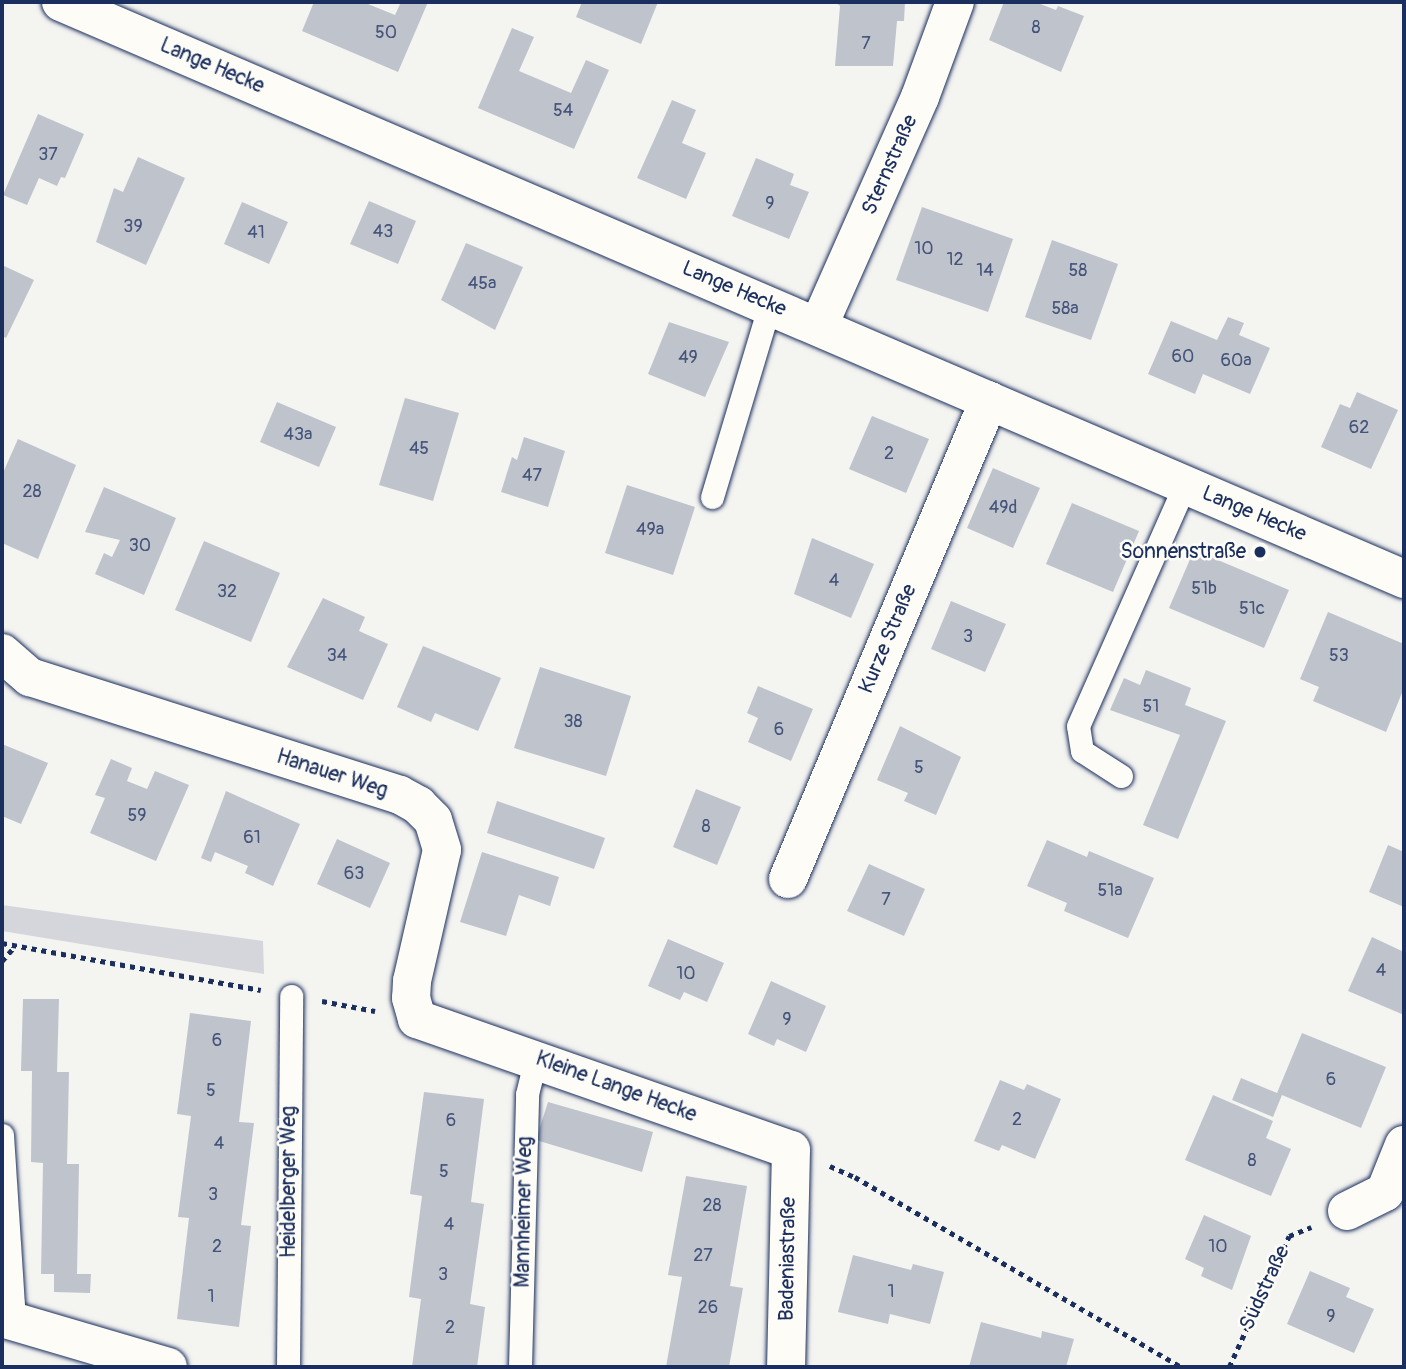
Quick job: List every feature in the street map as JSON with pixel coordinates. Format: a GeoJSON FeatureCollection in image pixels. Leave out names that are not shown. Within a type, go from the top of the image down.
{"type":"FeatureCollection","features":[{"type":"Feature","properties":{"kind":"street","name":"Lange Hecke"},"geometry":{"type":"LineString","coordinates":[[61,2],[819,325],[1404,579]]}},
{"type":"Feature","properties":{"kind":"street","name":"Sternstraße"},"geometry":{"type":"LineString","coordinates":[[819,325],[920,97],[955,2]]}},
{"type":"Feature","properties":{"kind":"street","name":"Kurze Straße"},"geometry":{"type":"LineString","coordinates":[[788,879],[989,400]]}},
{"type":"Feature","properties":{"kind":"street","name":"Hanauer Weg"},"geometry":{"type":"LineString","coordinates":[[2,653],[16,682],[400,795],[418,805],[433,820],[442,850],[412,981],[411,998],[417,1018]]}},
{"type":"Feature","properties":{"kind":"street","name":"Kleine Lange Hecke"},"geometry":{"type":"LineString","coordinates":[[417,1018],[537,1058],[791,1150]]}},
{"type":"Feature","properties":{"kind":"street"},"geometry":{"type":"LineString","coordinates":[[1347,1211],[1385,1192],[1404,1145]]}},
{"type":"Feature","properties":{"kind":"street","name":"Badeniastraße"},"geometry":{"type":"LineString","coordinates":[[786,1367],[791,1150]]}},
{"type":"Feature","properties":{"kind":"street"},"geometry":{"type":"LineString","coordinates":[[8,1320],[168,1367]]}},
{"type":"Feature","properties":{"kind":"lane"},"geometry":{"type":"LineString","coordinates":[[712,497],[770,304]]}},
{"type":"Feature","properties":{"kind":"lane"},"geometry":{"type":"LineString","coordinates":[[1121,776],[1082,751],[1077,726],[1185,485]]}},
{"type":"Feature","properties":{"kind":"lane","name":"Heidelberger Weg"},"geometry":{"type":"LineString","coordinates":[[288,1367],[291,996]]}},
{"type":"Feature","properties":{"kind":"lane","name":"Mannheimer Weg"},"geometry":{"type":"LineString","coordinates":[[520,1367],[527,1094],[537,1058]]}},
{"type":"Feature","properties":{"kind":"lane"},"geometry":{"type":"LineString","coordinates":[[2,1135],[8,1320]]}},
{"type":"Feature","properties":{"kind":"path"},"geometry":{"type":"LineString","coordinates":[[2,943],[417,1018]]}},
{"type":"Feature","properties":{"kind":"path"},"geometry":{"type":"LineString","coordinates":[[2,961],[15,946]]}},
{"type":"Feature","properties":{"kind":"path"},"geometry":{"type":"LineString","coordinates":[[791,1150],[855,1177],[1181,1367]]}},
{"type":"Feature","properties":{"kind":"path","name":"Südstraße"},"geometry":{"type":"LineString","coordinates":[[1229,1367],[1289,1236],[1347,1211]]}},
{"type":"Feature","properties":{"kind":"shaded area"},"geometry":{"type":"Polygon","coordinates":[[[2,905],[263,941],[264,974],[2,931],[2,905]]]}},
{"type":"Feature","properties":{"kind":"building"},"geometry":{"type":"Polygon","coordinates":[[[314,2],[363,2],[395,15],[401,2],[428,2],[398,72],[302,31],[314,2]]]}},
{"type":"Feature","properties":{"kind":"building"},"geometry":{"type":"Polygon","coordinates":[[[582,2],[658,2],[641,44],[576,17],[582,2]]]}},
{"type":"Feature","properties":{"kind":"building"},"geometry":{"type":"Polygon","coordinates":[[[835,2],[905,2],[904,21],[897,21],[893,66],[835,66],[840,6],[835,2]]]}},
{"type":"Feature","properties":{"kind":"building"},"geometry":{"type":"Polygon","coordinates":[[[1004,2],[1035,2],[1056,10],[1058,6],[1084,16],[1061,72],[989,40],[1004,2]]]}},
{"type":"Feature","properties":{"kind":"building"},"geometry":{"type":"Polygon","coordinates":[[[512,28],[534,37],[519,71],[571,93],[586,60],[609,70],[574,149],[478,108],[512,28]]]}},
{"type":"Feature","properties":{"kind":"building"},"geometry":{"type":"Polygon","coordinates":[[[672,100],[696,110],[682,143],[706,153],[686,199],[637,178],[672,100]]]}},
{"type":"Feature","properties":{"kind":"building"},"geometry":{"type":"Polygon","coordinates":[[[38,114],[84,134],[65,178],[61,177],[57,186],[39,178],[27,205],[3,195],[38,114]]]}},
{"type":"Feature","properties":{"kind":"building"},"geometry":{"type":"Polygon","coordinates":[[[138,157],[185,178],[146,265],[96,242],[114,188],[123,192],[138,157]]]}},
{"type":"Feature","properties":{"kind":"building"},"geometry":{"type":"Polygon","coordinates":[[[756,158],[794,174],[790,185],[809,192],[789,239],[732,216],[756,158]]]}},
{"type":"Feature","properties":{"kind":"building"},"geometry":{"type":"Polygon","coordinates":[[[369,201],[416,221],[398,264],[350,244],[369,201]]]}},
{"type":"Feature","properties":{"kind":"building"},"geometry":{"type":"Polygon","coordinates":[[[242,202],[288,222],[269,264],[224,244],[242,202]]]}},
{"type":"Feature","properties":{"kind":"building"},"geometry":{"type":"Polygon","coordinates":[[[922,207],[1013,239],[988,312],[896,280],[922,207]]]}},
{"type":"Feature","properties":{"kind":"building"},"geometry":{"type":"Polygon","coordinates":[[[1052,240],[1118,264],[1091,340],[1025,317],[1052,240]]]}},
{"type":"Feature","properties":{"kind":"building"},"geometry":{"type":"Polygon","coordinates":[[[466,243],[523,267],[495,330],[441,300],[466,243]]]}},
{"type":"Feature","properties":{"kind":"building"},"geometry":{"type":"Polygon","coordinates":[[[2,265],[34,280],[6,338],[2,336],[2,265]]]}},
{"type":"Feature","properties":{"kind":"building"},"geometry":{"type":"Polygon","coordinates":[[[1228,317],[1244,323],[1239,335],[1270,348],[1250,394],[1203,374],[1195,394],[1148,374],[1171,321],[1217,340],[1228,317]]]}},
{"type":"Feature","properties":{"kind":"building"},"geometry":{"type":"Polygon","coordinates":[[[669,322],[729,342],[705,397],[648,374],[669,322]]]}},
{"type":"Feature","properties":{"kind":"building"},"geometry":{"type":"Polygon","coordinates":[[[1357,392],[1398,410],[1371,469],[1321,447],[1340,404],[1350,408],[1357,392]]]}},
{"type":"Feature","properties":{"kind":"building"},"geometry":{"type":"Polygon","coordinates":[[[405,398],[459,413],[433,501],[379,485],[405,398]]]}},
{"type":"Feature","properties":{"kind":"building"},"geometry":{"type":"Polygon","coordinates":[[[277,402],[336,427],[319,467],[260,442],[277,402]]]}},
{"type":"Feature","properties":{"kind":"building"},"geometry":{"type":"Polygon","coordinates":[[[872,416],[929,439],[906,493],[849,469],[872,416]]]}},
{"type":"Feature","properties":{"kind":"building"},"geometry":{"type":"Polygon","coordinates":[[[524,437],[565,451],[548,507],[501,492],[512,457],[517,460],[524,437]]]}},
{"type":"Feature","properties":{"kind":"building"},"geometry":{"type":"Polygon","coordinates":[[[18,439],[76,465],[38,559],[2,543],[2,475],[18,439]]]}},
{"type":"Feature","properties":{"kind":"building"},"geometry":{"type":"Polygon","coordinates":[[[993,468],[1040,488],[1013,548],[967,528],[993,468]]]}},
{"type":"Feature","properties":{"kind":"building"},"geometry":{"type":"Polygon","coordinates":[[[627,485],[695,507],[673,575],[605,553],[627,485]]]}},
{"type":"Feature","properties":{"kind":"building"},"geometry":{"type":"Polygon","coordinates":[[[104,487],[176,518],[144,595],[95,574],[104,553],[112,557],[120,540],[85,532],[104,487]]]}},
{"type":"Feature","properties":{"kind":"building"},"geometry":{"type":"Polygon","coordinates":[[[1072,503],[1139,531],[1113,592],[1046,564],[1072,503]]]}},
{"type":"Feature","properties":{"kind":"building"},"geometry":{"type":"Polygon","coordinates":[[[812,538],[874,564],[851,618],[794,594],[812,538]]]}},
{"type":"Feature","properties":{"kind":"building"},"geometry":{"type":"Polygon","coordinates":[[[204,541],[280,573],[251,642],[175,610],[204,541]]]}},
{"type":"Feature","properties":{"kind":"building"},"geometry":{"type":"Polygon","coordinates":[[[1194,550],[1289,590],[1264,648],[1169,608],[1194,550]]]}},
{"type":"Feature","properties":{"kind":"building"},"geometry":{"type":"Polygon","coordinates":[[[323,598],[365,617],[359,631],[388,644],[363,700],[287,667],[323,598]]]}},
{"type":"Feature","properties":{"kind":"building"},"geometry":{"type":"Polygon","coordinates":[[[951,601],[1006,624],[985,672],[931,649],[951,601]]]}},
{"type":"Feature","properties":{"kind":"building"},"geometry":{"type":"Polygon","coordinates":[[[1328,612],[1404,644],[1404,688],[1386,732],[1313,701],[1319,687],[1300,679],[1328,612]]]}},
{"type":"Feature","properties":{"kind":"building"},"geometry":{"type":"Polygon","coordinates":[[[423,646],[501,678],[478,731],[435,713],[431,722],[397,707],[423,646]]]}},
{"type":"Feature","properties":{"kind":"building"},"geometry":{"type":"Polygon","coordinates":[[[540,667],[631,696],[606,776],[514,748],[540,667]]]}},
{"type":"Feature","properties":{"kind":"building"},"geometry":{"type":"Polygon","coordinates":[[[1146,670],[1191,688],[1185,705],[1226,721],[1178,839],[1143,825],[1180,735],[1110,710],[1124,678],[1140,685],[1146,670]]]}},
{"type":"Feature","properties":{"kind":"building"},"geometry":{"type":"Polygon","coordinates":[[[758,686],[813,709],[791,761],[748,742],[758,718],[747,713],[758,686]]]}},
{"type":"Feature","properties":{"kind":"building"},"geometry":{"type":"Polygon","coordinates":[[[900,726],[961,757],[936,815],[904,801],[908,793],[877,780],[900,726]]]}},
{"type":"Feature","properties":{"kind":"building"},"geometry":{"type":"Polygon","coordinates":[[[2,744],[48,763],[21,824],[2,816],[2,744]]]}},
{"type":"Feature","properties":{"kind":"building"},"geometry":{"type":"Polygon","coordinates":[[[111,759],[132,768],[127,781],[147,789],[155,771],[189,785],[156,861],[90,833],[105,798],[95,795],[111,759]]]}},
{"type":"Feature","properties":{"kind":"building"},"geometry":{"type":"Polygon","coordinates":[[[696,789],[741,807],[717,865],[673,847],[696,789]]]}},
{"type":"Feature","properties":{"kind":"building"},"geometry":{"type":"Polygon","coordinates":[[[226,791],[300,824],[273,886],[245,873],[248,866],[215,852],[211,862],[201,858],[226,791]]]}},
{"type":"Feature","properties":{"kind":"building"},"geometry":{"type":"Polygon","coordinates":[[[497,801],[605,838],[594,869],[487,833],[497,801]]]}},
{"type":"Feature","properties":{"kind":"building"},"geometry":{"type":"Polygon","coordinates":[[[337,839],[390,863],[370,908],[317,884],[337,839]]]}},
{"type":"Feature","properties":{"kind":"building"},"geometry":{"type":"Polygon","coordinates":[[[1047,840],[1087,857],[1089,851],[1154,878],[1128,938],[1064,911],[1067,903],[1027,886],[1047,840]]]}},
{"type":"Feature","properties":{"kind":"building"},"geometry":{"type":"Polygon","coordinates":[[[1388,845],[1404,852],[1404,907],[1369,892],[1388,845]]]}},
{"type":"Feature","properties":{"kind":"building"},"geometry":{"type":"Polygon","coordinates":[[[482,852],[559,877],[550,906],[519,895],[506,936],[460,922],[482,852]]]}},
{"type":"Feature","properties":{"kind":"building"},"geometry":{"type":"Polygon","coordinates":[[[869,864],[925,889],[904,936],[847,911],[869,864]]]}},
{"type":"Feature","properties":{"kind":"building"},"geometry":{"type":"Polygon","coordinates":[[[1372,937],[1404,952],[1404,1015],[1348,991],[1372,937]]]}},
{"type":"Feature","properties":{"kind":"building"},"geometry":{"type":"Polygon","coordinates":[[[668,939],[724,963],[707,1002],[684,992],[680,1000],[648,986],[668,939]]]}},
{"type":"Feature","properties":{"kind":"building"},"geometry":{"type":"Polygon","coordinates":[[[771,981],[826,1006],[806,1052],[777,1039],[774,1046],[748,1034],[771,981]]]}},
{"type":"Feature","properties":{"kind":"building"},"geometry":{"type":"Polygon","coordinates":[[[23,999],[59,999],[57,1072],[69,1072],[67,1164],[79,1164],[77,1274],[91,1274],[90,1293],[54,1292],[54,1274],[41,1274],[43,1163],[31,1162],[32,1071],[21,1071],[23,999]]]}},
{"type":"Feature","properties":{"kind":"building"},"geometry":{"type":"Polygon","coordinates":[[[190,1013],[251,1021],[239,1122],[254,1123],[241,1225],[251,1226],[239,1327],[177,1319],[189,1218],[178,1217],[191,1116],[177,1114],[190,1013]]]}},
{"type":"Feature","properties":{"kind":"building"},"geometry":{"type":"Polygon","coordinates":[[[1302,1033],[1386,1067],[1361,1128],[1282,1095],[1273,1117],[1232,1100],[1241,1078],[1277,1093],[1302,1033]]]}},
{"type":"Feature","properties":{"kind":"building"},"geometry":{"type":"Polygon","coordinates":[[[1000,1080],[1024,1090],[1027,1084],[1061,1099],[1035,1159],[1002,1145],[999,1151],[974,1141],[1000,1080]]]}},
{"type":"Feature","properties":{"kind":"building"},"geometry":{"type":"Polygon","coordinates":[[[424,1092],[484,1099],[471,1202],[484,1204],[470,1304],[485,1307],[477,1367],[412,1367],[421,1299],[409,1297],[422,1196],[410,1194],[424,1092]]]}},
{"type":"Feature","properties":{"kind":"building"},"geometry":{"type":"Polygon","coordinates":[[[1213,1095],[1273,1121],[1266,1138],[1291,1149],[1271,1196],[1185,1160],[1213,1095]]]}},
{"type":"Feature","properties":{"kind":"building"},"geometry":{"type":"Polygon","coordinates":[[[548,1102],[653,1132],[642,1172],[536,1140],[548,1102]]]}},
{"type":"Feature","properties":{"kind":"building"},"geometry":{"type":"Polygon","coordinates":[[[686,1176],[747,1186],[730,1286],[743,1288],[729,1367],[666,1367],[682,1277],[668,1275],[686,1176]]]}},
{"type":"Feature","properties":{"kind":"building"},"geometry":{"type":"Polygon","coordinates":[[[1204,1215],[1251,1236],[1232,1290],[1201,1276],[1204,1268],[1185,1259],[1204,1215]]]}},
{"type":"Feature","properties":{"kind":"building"},"geometry":{"type":"Polygon","coordinates":[[[853,1255],[911,1270],[913,1264],[944,1272],[930,1324],[890,1314],[888,1324],[838,1312],[853,1255]]]}},
{"type":"Feature","properties":{"kind":"building"},"geometry":{"type":"Polygon","coordinates":[[[1310,1271],[1350,1288],[1346,1297],[1374,1309],[1354,1353],[1287,1324],[1310,1271]]]}},
{"type":"Feature","properties":{"kind":"building"},"geometry":{"type":"Polygon","coordinates":[[[981,1322],[1041,1338],[1042,1331],[1074,1339],[1066,1367],[969,1367],[981,1322]]]}},
{"type":"Feature","properties":{"kind":"place","name":"Sonnenstraße"},"geometry":{"type":"Point","coordinates":[1260,552]}}]}
